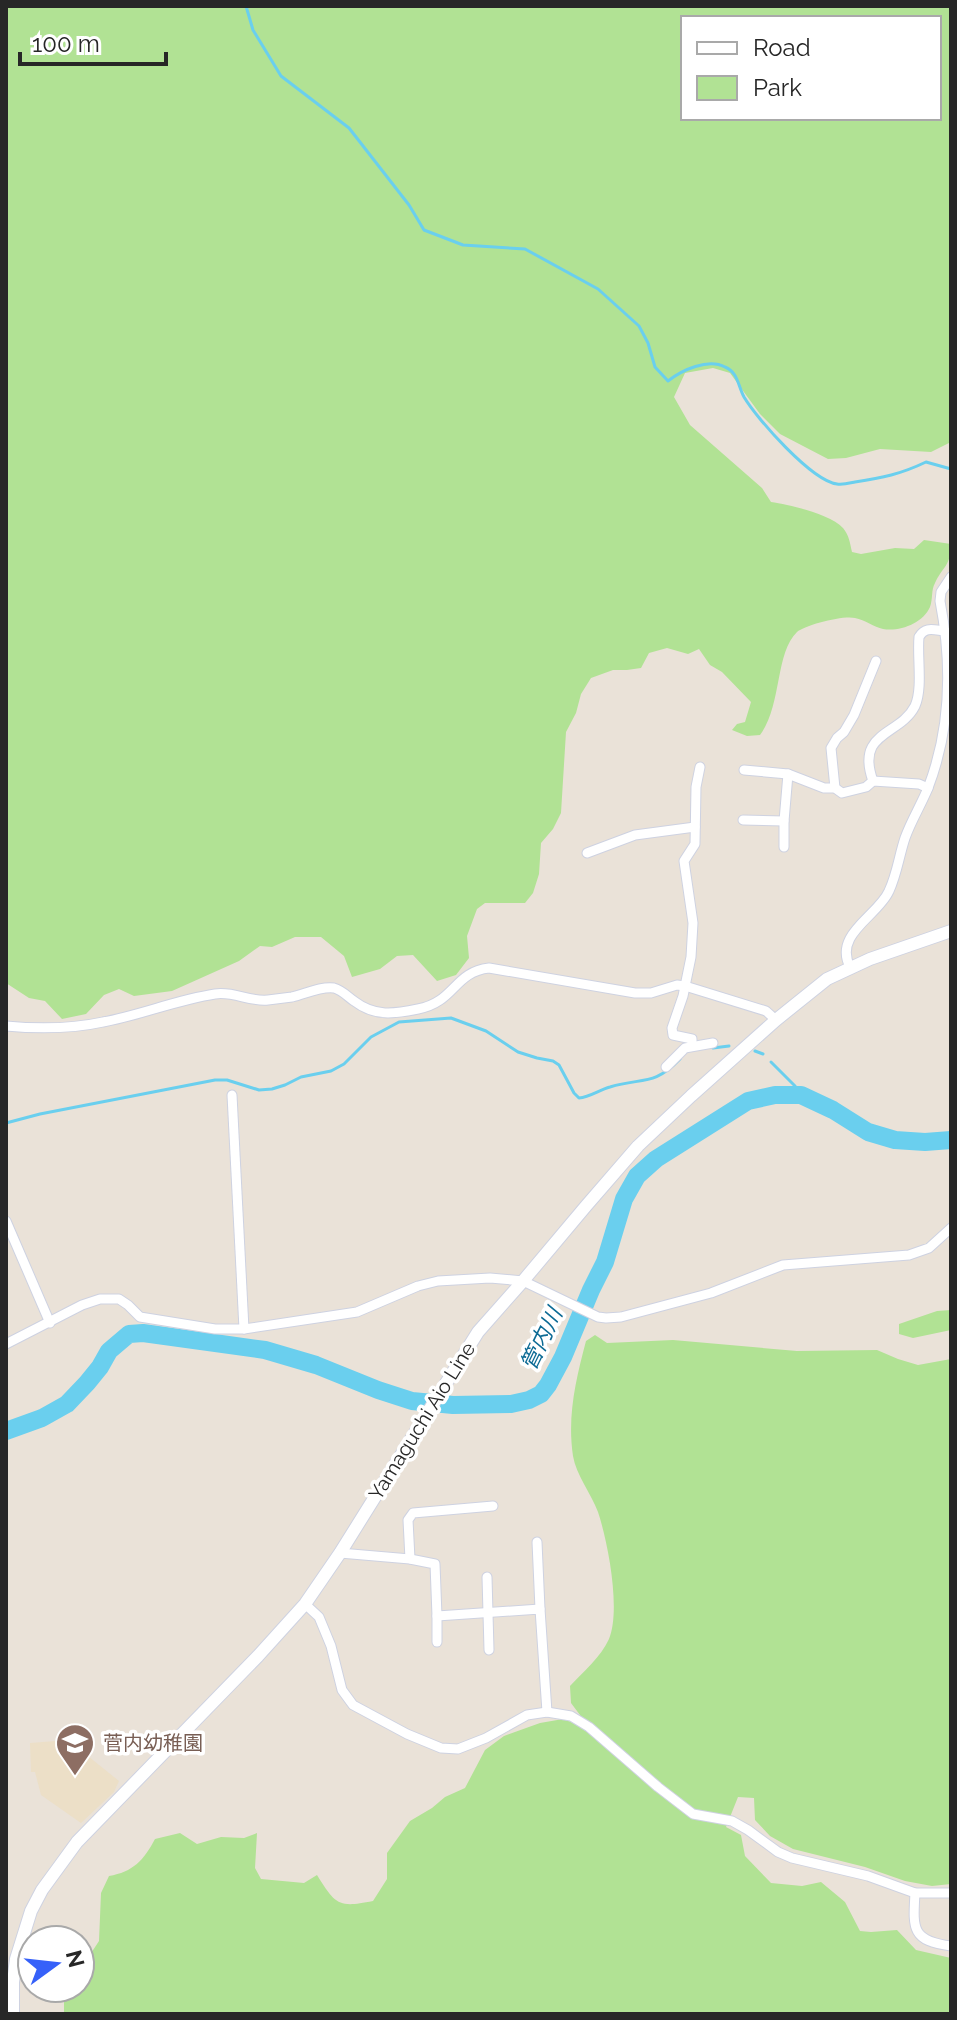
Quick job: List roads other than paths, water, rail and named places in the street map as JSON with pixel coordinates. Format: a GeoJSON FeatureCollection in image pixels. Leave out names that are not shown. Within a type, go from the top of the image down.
{"type":"FeatureCollection","features":[{"type":"Feature","properties":{"kind":"main road","name":"Yamaguchi Aio Line"},"geometry":{"type":"LineString","coordinates":[[13,2014],[16,1959],[27,1921],[42,1890],[77,1842],[305,1604],[478,1332],[638,1146],[776,1020],[827,979],[850,967],[951,931]]}},
{"type":"Feature","properties":{"kind":"street"},"geometry":{"type":"LineString","coordinates":[[850,967],[846,949],[860,923],[886,898],[905,836],[946,742],[947,617],[940,601],[941,592],[951,577]]}},
{"type":"Feature","properties":{"kind":"street"},"geometry":{"type":"LineString","coordinates":[[873,781],[869,769],[878,737],[914,708],[918,695],[919,637],[922,631],[928,629],[945,631]]}},
{"type":"Feature","properties":{"kind":"street"},"geometry":{"type":"LineString","coordinates":[[835,788],[831,748],[854,715],[876,661]]}},
{"type":"Feature","properties":{"kind":"street"},"geometry":{"type":"LineString","coordinates":[[692,1046],[692,1039],[673,1035],[672,1028],[691,957],[693,923],[684,861],[695,844],[696,787],[700,767]]}},
{"type":"Feature","properties":{"kind":"street"},"geometry":{"type":"LineString","coordinates":[[744,770],[788,774],[842,793],[866,787],[873,781],[919,784],[928,788]]}},
{"type":"Feature","properties":{"kind":"street"},"geometry":{"type":"LineString","coordinates":[[784,847],[788,774]]}},
{"type":"Feature","properties":{"kind":"street"},"geometry":{"type":"LineString","coordinates":[[743,820],[784,821]]}},
{"type":"Feature","properties":{"kind":"street"},"geometry":{"type":"LineString","coordinates":[[587,853],[635,835],[695,827]]}},
{"type":"Feature","properties":{"kind":"street"},"geometry":{"type":"LineString","coordinates":[[6,1026],[40,1029],[104,1022],[182,1000],[227,992],[262,1000],[332,988],[342,991],[370,1011],[386,1013],[435,1005],[468,974],[489,968],[635,993],[685,986],[766,1011],[776,1020]]}},
{"type":"Feature","properties":{"kind":"street"},"geometry":{"type":"LineString","coordinates":[[666,1067],[685,1048],[713,1043]]}},
{"type":"Feature","properties":{"kind":"street"},"geometry":{"type":"LineString","coordinates":[[232,1095],[244,1329]]}},
{"type":"Feature","properties":{"kind":"street"},"geometry":{"type":"LineString","coordinates":[[6,1221],[50,1323]]}},
{"type":"Feature","properties":{"kind":"street"},"geometry":{"type":"LineString","coordinates":[[6,1344],[100,1299],[119,1299],[140,1317],[215,1329],[244,1329],[357,1312],[418,1286],[477,1278],[523,1281],[598,1317],[621,1317],[711,1293],[783,1265],[909,1255],[929,1248],[951,1228]]}},
{"type":"Feature","properties":{"kind":"street"},"geometry":{"type":"LineString","coordinates":[[410,1559],[408,1520],[413,1513],[493,1506]]}},
{"type":"Feature","properties":{"kind":"street"},"geometry":{"type":"LineString","coordinates":[[537,1542],[547,1712]]}},
{"type":"Feature","properties":{"kind":"street"},"geometry":{"type":"LineString","coordinates":[[340,1553],[435,1564],[437,1642]]}},
{"type":"Feature","properties":{"kind":"street"},"geometry":{"type":"LineString","coordinates":[[487,1577],[489,1650]]}},
{"type":"Feature","properties":{"kind":"street"},"geometry":{"type":"LineString","coordinates":[[305,1604],[319,1617],[331,1646],[342,1690],[353,1705],[407,1734],[441,1748],[458,1749],[486,1738],[527,1715],[547,1712],[571,1716],[589,1727],[693,1814],[732,1821],[792,1858],[868,1876],[915,1893],[951,1893]]}},
{"type":"Feature","properties":{"kind":"street"},"geometry":{"type":"LineString","coordinates":[[437,1616],[540,1609]]}},
{"type":"Feature","properties":{"kind":"street"},"geometry":{"type":"LineString","coordinates":[[915,1893],[913,1920],[920,1936],[933,1943],[951,1946]]}},
{"type":"Feature","properties":{"kind":"waterway"},"geometry":{"type":"LineString","coordinates":[[246,6],[253,30],[281,76],[349,128],[409,205],[424,230],[463,245],[525,249],[598,289],[639,326],[655,367],[668,381],[688,369],[703,365],[729,369],[760,419],[800,461],[826,480],[842,484],[874,479],[926,462],[951,469]]}},
{"type":"Feature","properties":{"kind":"waterway"},"geometry":{"type":"LineString","coordinates":[[6,1123],[215,1080],[227,1080],[259,1090],[272,1089],[301,1077],[331,1071],[344,1064],[371,1037],[399,1022],[451,1018],[486,1031],[518,1052],[559,1065],[579,1098],[610,1087],[654,1078],[680,1059]]}},
{"type":"Feature","properties":{"kind":"waterway"},"geometry":{"type":"LineString","coordinates":[[713,1048],[729,1046]]}},
{"type":"Feature","properties":{"kind":"waterway"},"geometry":{"type":"LineString","coordinates":[[755,1051],[763,1054]]}},
{"type":"Feature","properties":{"kind":"waterway"},"geometry":{"type":"LineString","coordinates":[[771,1062],[801,1095]]}},
{"type":"Feature","properties":{"kind":"waterway","name":"管内川"},"geometry":{"type":"LineString","coordinates":[[6,1431],[42,1418],[67,1404],[100,1367],[109,1351],[129,1334],[143,1333],[265,1350],[316,1365],[412,1401],[453,1405],[511,1404],[529,1400],[541,1394],[563,1357],[605,1262],[624,1199],[637,1176],[656,1159],[748,1101],[775,1095],[801,1095],[868,1132],[895,1140],[951,1140]]}},
{"type":"Feature","properties":{"kind":"place","name":"菅内幼稚園"},"geometry":{"type":"Point","coordinates":[75,1777]}}]}
